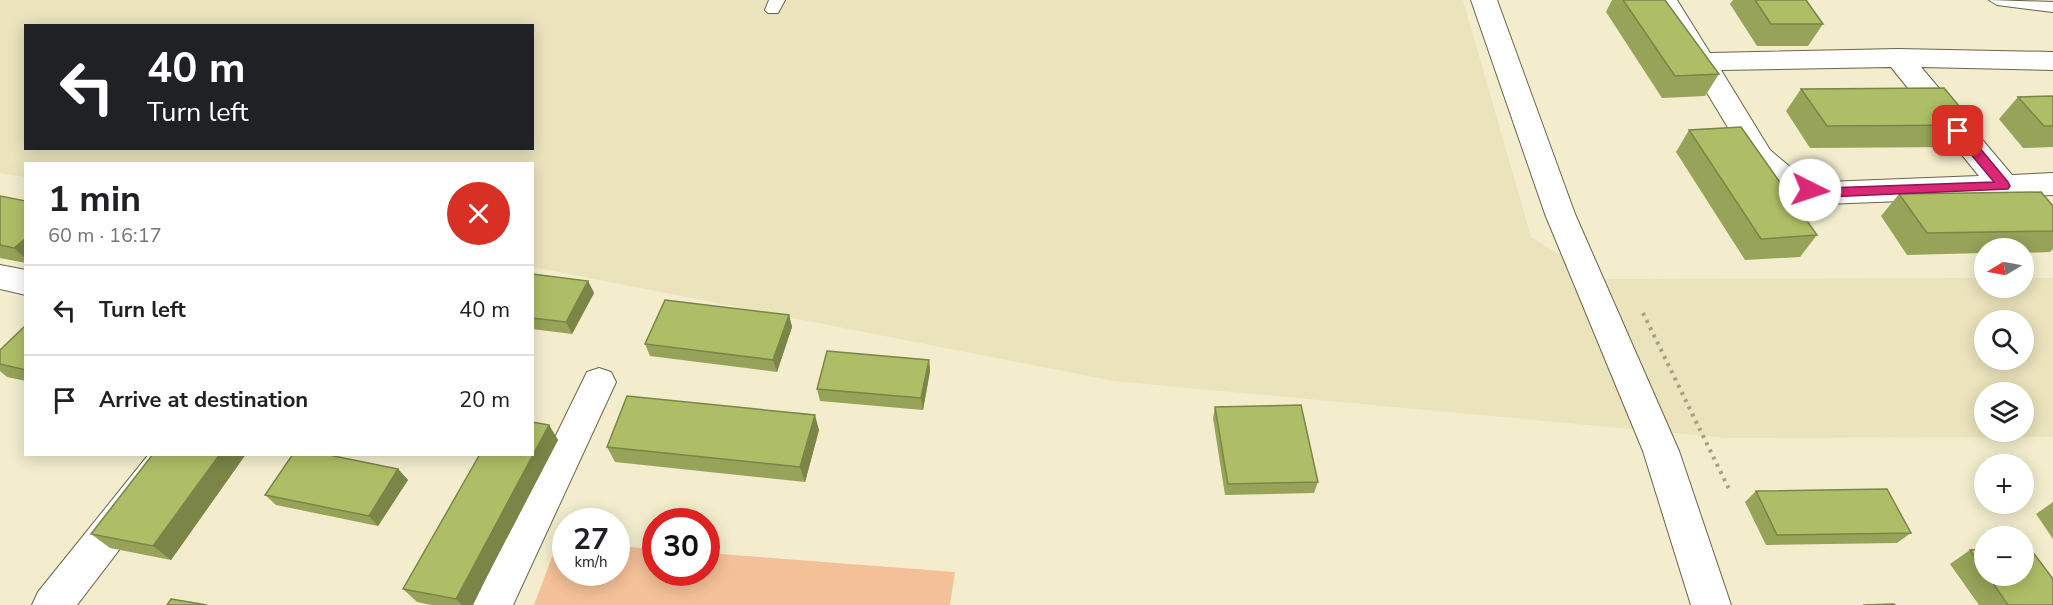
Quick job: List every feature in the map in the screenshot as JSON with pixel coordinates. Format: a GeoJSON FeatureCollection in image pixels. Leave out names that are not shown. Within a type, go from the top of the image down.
{"type":"FeatureCollection","features":[{"type":"Feature","properties":{"kind":"street"},"geometry":{"type":"LineString","coordinates":[[1484,0],[1560,214],[1661,451],[1711,605]]}},
{"type":"Feature","properties":{"kind":"street"},"geometry":{"type":"LineString","coordinates":[[1664,0],[1704,62],[1760,158],[1794,187],[1826,193],[2053,184]]}},
{"type":"Feature","properties":{"kind":"street"},"geometry":{"type":"LineString","coordinates":[[1704,62],[1898,58],[2053,61]]}},
{"type":"Feature","properties":{"kind":"street"},"geometry":{"type":"LineString","coordinates":[[1898,58],[2004,186]]}},
{"type":"Feature","properties":{"kind":"street"},"geometry":{"type":"LineString","coordinates":[[0,277],[24,283]]}},
{"type":"Feature","properties":{"kind":"street"},"geometry":{"type":"LineString","coordinates":[[493,605],[599,382]]}},
{"type":"Feature","properties":{"kind":"street"},"geometry":{"type":"LineString","coordinates":[[52,605],[169,456]]}},
{"type":"Feature","properties":{"kind":"lane"},"geometry":{"type":"LineString","coordinates":[[1997,0],[2053,7]]}},
{"type":"Feature","properties":{"kind":"path"},"geometry":{"type":"LineString","coordinates":[[1642,310],[1729,489]]}},
{"type":"Feature","properties":{"kind":"shaded area"},"geometry":{"type":"Polygon","coordinates":[[[0,0],[1463,0],[1531,237],[1600,279],[1974,278],[1974,298],[2034,298],[2034,278],[2053,278],[2053,437],[2034,437],[2034,382],[1974,382],[1974,437],[1727,438],[1114,381],[534,267],[534,162],[24,162],[24,177],[0,173],[0,0]]]}},
{"type":"Feature","properties":{"kind":"shaded area"},"geometry":{"type":"Polygon","coordinates":[[[630,547],[642,548],[642,586],[720,586],[720,554],[955,572],[950,605],[534,605],[552,557],[552,586],[630,586],[630,547]]]}},
{"type":"Feature","properties":{"kind":"building"},"geometry":{"type":"Polygon","coordinates":[[[1623,0],[1665,0],[1719,74],[1675,76],[1623,0]]]}},
{"type":"Feature","properties":{"kind":"building"},"geometry":{"type":"Polygon","coordinates":[[[1755,0],[1806,0],[1823,24],[1771,24],[1755,0]]]}},
{"type":"Feature","properties":{"kind":"building"},"geometry":{"type":"Polygon","coordinates":[[[1944,88],[1975,125],[1827,126],[1801,89],[1944,88]]]}},
{"type":"Feature","properties":{"kind":"building"},"geometry":{"type":"Polygon","coordinates":[[[2053,96],[2053,126],[2044,126],[2018,97],[2053,96]]]}},
{"type":"Feature","properties":{"kind":"building"},"geometry":{"type":"Polygon","coordinates":[[[1741,127],[1817,235],[1761,239],[1689,130],[1741,127]]]}},
{"type":"Feature","properties":{"kind":"building"},"geometry":{"type":"Polygon","coordinates":[[[2041,192],[2053,206],[2053,231],[1927,233],[1899,194],[2041,192]]]}},
{"type":"Feature","properties":{"kind":"building"},"geometry":{"type":"Polygon","coordinates":[[[0,196],[24,201],[24,240],[14,248],[0,245],[0,196]]]}},
{"type":"Feature","properties":{"kind":"building"},"geometry":{"type":"Polygon","coordinates":[[[534,274],[588,281],[566,322],[534,318],[534,274]]]}},
{"type":"Feature","properties":{"kind":"building"},"geometry":{"type":"Polygon","coordinates":[[[665,300],[789,315],[773,360],[645,344],[665,300]]]}},
{"type":"Feature","properties":{"kind":"building"},"geometry":{"type":"Polygon","coordinates":[[[24,327],[24,370],[0,364],[0,350],[24,327]]]}},
{"type":"Feature","properties":{"kind":"building"},"geometry":{"type":"Polygon","coordinates":[[[827,351],[929,360],[921,398],[817,389],[827,351]]]}},
{"type":"Feature","properties":{"kind":"building"},"geometry":{"type":"Polygon","coordinates":[[[627,396],[815,415],[800,467],[607,447],[627,396]]]}},
{"type":"Feature","properties":{"kind":"building"},"geometry":{"type":"Polygon","coordinates":[[[1301,405],[1318,482],[1228,484],[1215,407],[1301,405]]]}},
{"type":"Feature","properties":{"kind":"building"},"geometry":{"type":"Polygon","coordinates":[[[534,422],[549,425],[534,453],[534,422]]]}},
{"type":"Feature","properties":{"kind":"building"},"geometry":{"type":"Polygon","coordinates":[[[151,456],[219,456],[153,546],[91,534],[151,456]]]}},
{"type":"Feature","properties":{"kind":"building"},"geometry":{"type":"Polygon","coordinates":[[[292,456],[334,456],[398,469],[369,516],[265,495],[292,456]]]}},
{"type":"Feature","properties":{"kind":"building"},"geometry":{"type":"Polygon","coordinates":[[[479,456],[532,456],[456,599],[403,589],[479,456]]]}},
{"type":"Feature","properties":{"kind":"building"},"geometry":{"type":"Polygon","coordinates":[[[1887,489],[1911,533],[1777,535],[1756,491],[1887,489]]]}},
{"type":"Feature","properties":{"kind":"building"},"geometry":{"type":"Polygon","coordinates":[[[2034,554],[2053,579],[2053,605],[2008,605],[1995,586],[2034,586],[2034,554]]]}},
{"type":"Feature","properties":{"kind":"building"},"geometry":{"type":"Polygon","coordinates":[[[171,599],[207,605],[167,605],[171,599]]]}},
{"type":"Feature","properties":{"kind":"route"},"geometry":{"type":"LineString","coordinates":[[1810,190],[1826,193],[2004,186],[1958,131]]}}]}
